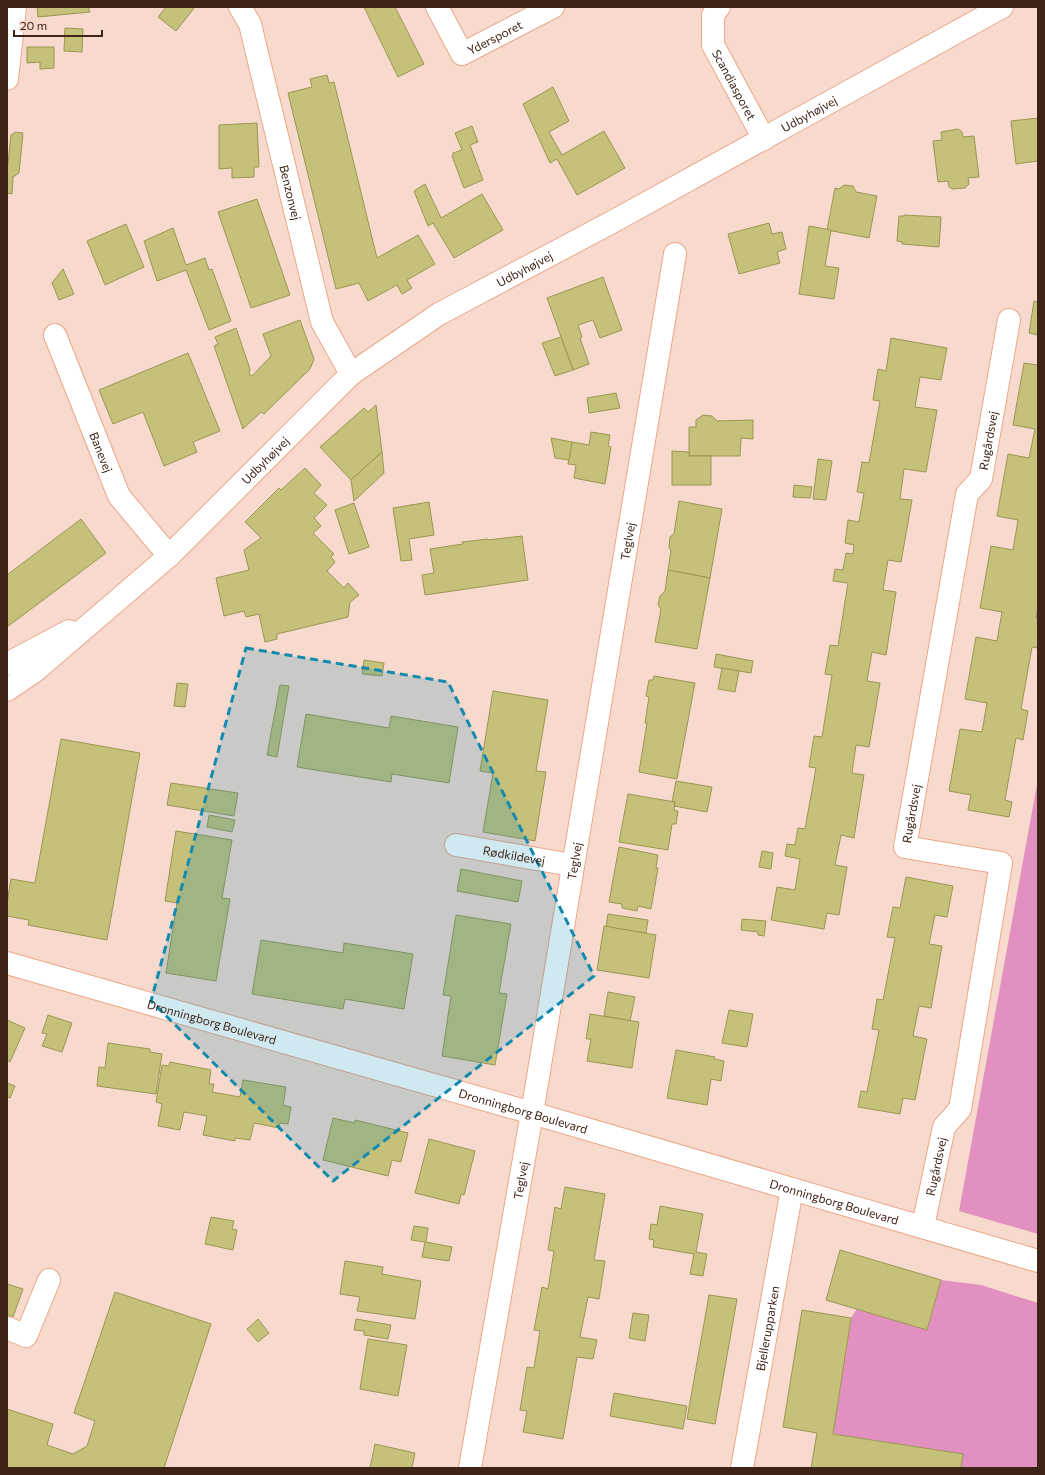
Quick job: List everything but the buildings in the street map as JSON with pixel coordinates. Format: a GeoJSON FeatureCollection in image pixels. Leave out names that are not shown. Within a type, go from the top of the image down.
{"type":"FeatureCollection","features":[{"type":"Feature","properties":{"kind":"street"},"geometry":{"type":"LineString","coordinates":[[7,79],[15,7]]}},
{"type":"Feature","properties":{"kind":"street","name":"Benzonvej"},"geometry":{"type":"LineString","coordinates":[[240,7],[250,24],[322,322],[352,374]]}},
{"type":"Feature","properties":{"kind":"street","name":"Ydersporet"},"geometry":{"type":"LineString","coordinates":[[437,7],[462,54],[554,7]]}},
{"type":"Feature","properties":{"kind":"street","name":"Scandiasporet"},"geometry":{"type":"LineString","coordinates":[[719,7],[713,15],[713,45],[764,139]]}},
{"type":"Feature","properties":{"kind":"street","name":"Udbyhøjvej"},"geometry":{"type":"LineString","coordinates":[[7,690],[35,671],[169,556],[352,374],[439,314],[764,139],[1002,7]]}},
{"type":"Feature","properties":{"kind":"street","name":"Teglvej"},"geometry":{"type":"LineString","coordinates":[[470,1468],[532,1113],[572,865],[675,254]]}},
{"type":"Feature","properties":{"kind":"street","name":"Rugårdsvej"},"geometry":{"type":"LineString","coordinates":[[923,1226],[944,1127],[960,1109],[1001,863],[905,847],[967,494],[981,479],[1010,320]]}},
{"type":"Feature","properties":{"kind":"street","name":"Banevej"},"geometry":{"type":"LineString","coordinates":[[55,336],[119,496],[169,556]]}},
{"type":"Feature","properties":{"kind":"street","name":"Udbyhøjvej"},"geometry":{"type":"LineString","coordinates":[[7,664],[105,612]]}},
{"type":"Feature","properties":{"kind":"street","name":"Rødkildevej"},"geometry":{"type":"LineString","coordinates":[[456,845],[572,865]]}},
{"type":"Feature","properties":{"kind":"street","name":"Dronningborg Boulevard"},"geometry":{"type":"LineString","coordinates":[[7,963],[923,1226],[1038,1261]]}},
{"type":"Feature","properties":{"kind":"street","name":"Bjellerupparken"},"geometry":{"type":"LineString","coordinates":[[742,1468],[792,1189]]}},
{"type":"Feature","properties":{"kind":"street"},"geometry":{"type":"LineString","coordinates":[[7,1328],[26,1336],[49,1280]]}},
{"type":"Feature","properties":{"kind":"highlighted area"},"geometry":{"type":"Polygon","coordinates":[[[246,648],[448,682],[594,976],[333,1181],[151,1001],[246,648]]]}},
{"type":"Feature","properties":{"kind":"shaded area"},"geometry":{"type":"Polygon","coordinates":[[[1038,779],[1038,1234],[959,1211],[1038,779]]]}},
{"type":"Feature","properties":{"kind":"shaded area"},"geometry":{"type":"Polygon","coordinates":[[[941,1280],[981,1285],[1038,1303],[1038,1468],[961,1468],[963,1454],[833,1434],[851,1318],[857,1309],[927,1330],[941,1280]]]}}]}
